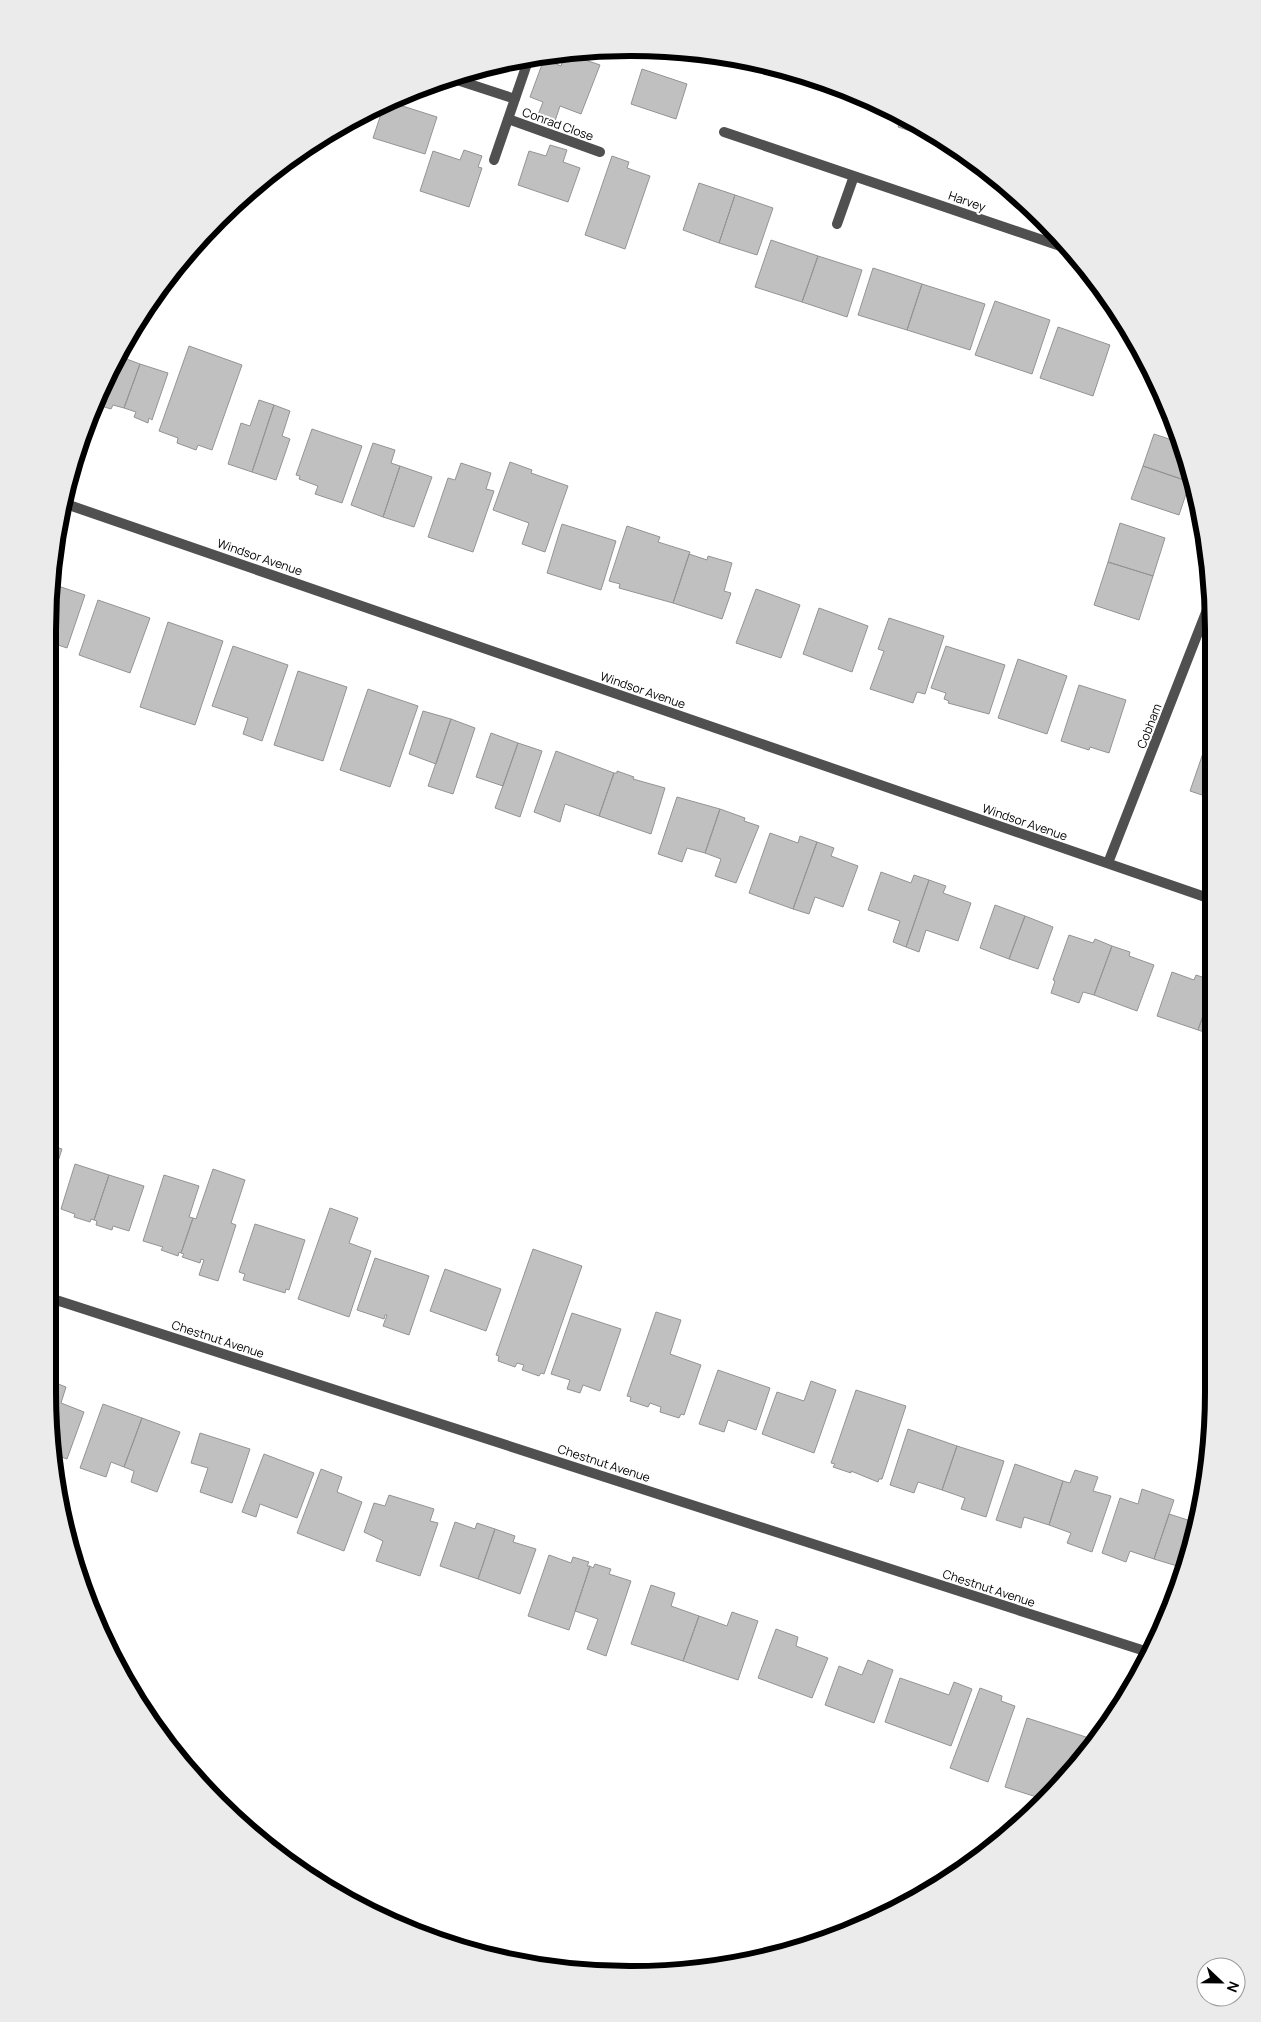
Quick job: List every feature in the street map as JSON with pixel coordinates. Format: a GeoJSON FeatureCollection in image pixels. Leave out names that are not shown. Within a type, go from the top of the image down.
{"type":"FeatureCollection","features":[{"type":"Feature","properties":{"kind":"street","name":"Conrad Close"},"geometry":{"type":"LineString","coordinates":[[494,160],[526,66]]}},
{"type":"Feature","properties":{"kind":"street","name":"Conrad Close"},"geometry":{"type":"LineString","coordinates":[[463,82],[515,99]]}},
{"type":"Feature","properties":{"kind":"street","name":"Conrad Close"},"geometry":{"type":"LineString","coordinates":[[508,119],[600,152]]}},
{"type":"Feature","properties":{"kind":"street","name":"Harvey"},"geometry":{"type":"LineString","coordinates":[[724,132],[1055,244]]}},
{"type":"Feature","properties":{"kind":"street"},"geometry":{"type":"LineString","coordinates":[[837,224],[854,176]]}},
{"type":"Feature","properties":{"kind":"street","name":"Windsor Avenue"},"geometry":{"type":"LineString","coordinates":[[70,505],[1205,897]]}},
{"type":"Feature","properties":{"kind":"street","name":"Cobham"},"geometry":{"type":"LineString","coordinates":[[1108,863],[1205,616]]}},
{"type":"Feature","properties":{"kind":"street","name":"Chestnut Avenue"},"geometry":{"type":"LineString","coordinates":[[56,1300],[1143,1650]]}},
{"type":"Feature","properties":{"kind":"building"},"geometry":{"type":"Polygon","coordinates":[[[581,58],[600,65],[581,114],[560,106],[555,121],[538,115],[543,102],[530,97],[542,63],[551,62],[561,66],[563,60],[581,58]]]}},
{"type":"Feature","properties":{"kind":"building"},"geometry":{"type":"Polygon","coordinates":[[[642,69],[687,84],[676,119],[631,104],[642,69]]]}},
{"type":"Feature","properties":{"kind":"building"},"geometry":{"type":"Polygon","coordinates":[[[400,105],[437,117],[425,154],[373,138],[381,113],[400,105]]]}},
{"type":"Feature","properties":{"kind":"building"},"geometry":{"type":"Polygon","coordinates":[[[899,123],[920,134],[898,127],[899,123]]]}},
{"type":"Feature","properties":{"kind":"building"},"geometry":{"type":"Polygon","coordinates":[[[550,145],[567,150],[563,162],[580,168],[568,202],[518,185],[529,151],[546,156],[550,145]]]}},
{"type":"Feature","properties":{"kind":"building"},"geometry":{"type":"Polygon","coordinates":[[[464,150],[482,156],[478,167],[482,168],[469,207],[420,191],[433,151],[460,160],[464,150]]]}},
{"type":"Feature","properties":{"kind":"building"},"geometry":{"type":"Polygon","coordinates":[[[612,156],[629,162],[627,168],[650,176],[625,249],[585,235],[612,156]]]}},
{"type":"Feature","properties":{"kind":"building"},"geometry":{"type":"Polygon","coordinates":[[[699,183],[735,195],[719,243],[683,230],[699,183]]]}},
{"type":"Feature","properties":{"kind":"building"},"geometry":{"type":"Polygon","coordinates":[[[735,195],[773,208],[757,255],[719,243],[735,195]]]}},
{"type":"Feature","properties":{"kind":"building"},"geometry":{"type":"Polygon","coordinates":[[[771,240],[818,256],[802,302],[755,287],[771,240]]]}},
{"type":"Feature","properties":{"kind":"building"},"geometry":{"type":"Polygon","coordinates":[[[818,256],[862,270],[847,317],[802,302],[818,256]]]}},
{"type":"Feature","properties":{"kind":"building"},"geometry":{"type":"Polygon","coordinates":[[[873,268],[922,284],[907,330],[858,315],[873,268]]]}},
{"type":"Feature","properties":{"kind":"building"},"geometry":{"type":"Polygon","coordinates":[[[922,284],[985,304],[970,350],[907,330],[922,284]]]}},
{"type":"Feature","properties":{"kind":"building"},"geometry":{"type":"Polygon","coordinates":[[[995,301],[1050,320],[1032,374],[975,355],[995,301]]]}},
{"type":"Feature","properties":{"kind":"building"},"geometry":{"type":"Polygon","coordinates":[[[1058,327],[1110,345],[1093,396],[1040,378],[1058,327]]]}},
{"type":"Feature","properties":{"kind":"building"},"geometry":{"type":"Polygon","coordinates":[[[189,346],[242,365],[212,450],[198,445],[196,450],[177,443],[178,438],[159,431],[189,346]]]}},
{"type":"Feature","properties":{"kind":"building"},"geometry":{"type":"Polygon","coordinates":[[[125,358],[140,364],[124,408],[113,405],[111,409],[102,406],[125,358]]]}},
{"type":"Feature","properties":{"kind":"building"},"geometry":{"type":"Polygon","coordinates":[[[140,364],[168,373],[152,420],[149,418],[148,423],[134,417],[136,412],[124,408],[140,364]]]}},
{"type":"Feature","properties":{"kind":"building"},"geometry":{"type":"Polygon","coordinates":[[[259,400],[274,405],[252,472],[228,464],[241,423],[250,426],[259,400]]]}},
{"type":"Feature","properties":{"kind":"building"},"geometry":{"type":"Polygon","coordinates":[[[274,405],[290,411],[282,436],[290,439],[276,480],[252,472],[274,405]]]}},
{"type":"Feature","properties":{"kind":"building"},"geometry":{"type":"Polygon","coordinates":[[[312,429],[362,446],[342,503],[315,494],[318,486],[299,479],[300,476],[296,475],[312,429]]]}},
{"type":"Feature","properties":{"kind":"building"},"geometry":{"type":"Polygon","coordinates":[[[1154,434],[1172,440],[1184,480],[1143,466],[1154,434]]]}},
{"type":"Feature","properties":{"kind":"building"},"geometry":{"type":"Polygon","coordinates":[[[373,443],[395,450],[391,463],[400,466],[383,517],[351,505],[373,443]]]}},
{"type":"Feature","properties":{"kind":"building"},"geometry":{"type":"Polygon","coordinates":[[[510,462],[532,470],[531,473],[568,486],[545,552],[522,544],[529,523],[493,510],[510,462]]]}},
{"type":"Feature","properties":{"kind":"building"},"geometry":{"type":"Polygon","coordinates":[[[461,463],[491,473],[486,489],[494,491],[473,552],[428,537],[448,478],[455,480],[461,463]]]}},
{"type":"Feature","properties":{"kind":"building"},"geometry":{"type":"Polygon","coordinates":[[[400,466],[432,477],[414,527],[383,517],[400,466]]]}},
{"type":"Feature","properties":{"kind":"building"},"geometry":{"type":"Polygon","coordinates":[[[1143,466],[1184,480],[1187,491],[1179,515],[1131,499],[1143,466]]]}},
{"type":"Feature","properties":{"kind":"building"},"geometry":{"type":"Polygon","coordinates":[[[1120,523],[1165,538],[1153,576],[1108,562],[1120,523]]]}},
{"type":"Feature","properties":{"kind":"building"},"geometry":{"type":"Polygon","coordinates":[[[562,524],[616,541],[601,590],[547,573],[562,524]]]}},
{"type":"Feature","properties":{"kind":"building"},"geometry":{"type":"Polygon","coordinates":[[[627,526],[660,537],[658,542],[690,552],[673,603],[619,588],[620,584],[609,581],[627,526]]]}},
{"type":"Feature","properties":{"kind":"building"},"geometry":{"type":"Polygon","coordinates":[[[689,554],[707,560],[708,556],[732,563],[724,591],[731,593],[722,619],[673,603],[689,554]]]}},
{"type":"Feature","properties":{"kind":"building"},"geometry":{"type":"Polygon","coordinates":[[[1108,562],[1153,576],[1139,620],[1094,605],[1108,562]]]}},
{"type":"Feature","properties":{"kind":"building"},"geometry":{"type":"Polygon","coordinates":[[[58,586],[85,595],[67,648],[56,644],[58,586]]]}},
{"type":"Feature","properties":{"kind":"building"},"geometry":{"type":"Polygon","coordinates":[[[756,589],[800,605],[781,658],[736,643],[756,589]]]}},
{"type":"Feature","properties":{"kind":"building"},"geometry":{"type":"Polygon","coordinates":[[[98,600],[150,618],[130,673],[79,655],[98,600]]]}},
{"type":"Feature","properties":{"kind":"building"},"geometry":{"type":"Polygon","coordinates":[[[819,608],[868,626],[852,672],[803,654],[819,608]]]}},
{"type":"Feature","properties":{"kind":"building"},"geometry":{"type":"Polygon","coordinates":[[[889,618],[944,636],[925,694],[917,692],[913,703],[870,689],[884,651],[878,649],[889,618]]]}},
{"type":"Feature","properties":{"kind":"building"},"geometry":{"type":"Polygon","coordinates":[[[168,622],[223,641],[195,725],[140,707],[168,622]]]}},
{"type":"Feature","properties":{"kind":"building"},"geometry":{"type":"Polygon","coordinates":[[[233,646],[288,665],[262,741],[243,734],[248,718],[212,706],[233,646]]]}},
{"type":"Feature","properties":{"kind":"building"},"geometry":{"type":"Polygon","coordinates":[[[946,646],[1005,665],[989,714],[948,703],[949,701],[944,699],[946,693],[931,688],[946,646]]]}},
{"type":"Feature","properties":{"kind":"building"},"geometry":{"type":"Polygon","coordinates":[[[1018,659],[1067,676],[1047,734],[998,718],[1018,659]]]}},
{"type":"Feature","properties":{"kind":"building"},"geometry":{"type":"Polygon","coordinates":[[[298,671],[347,687],[323,761],[274,745],[298,671]]]}},
{"type":"Feature","properties":{"kind":"building"},"geometry":{"type":"Polygon","coordinates":[[[1079,685],[1126,700],[1109,753],[1090,747],[1089,750],[1061,741],[1079,685]]]}},
{"type":"Feature","properties":{"kind":"building"},"geometry":{"type":"Polygon","coordinates":[[[368,689],[418,706],[390,787],[340,770],[368,689]]]}},
{"type":"Feature","properties":{"kind":"building"},"geometry":{"type":"Polygon","coordinates":[[[423,711],[451,719],[436,764],[409,754],[423,711]]]}},
{"type":"Feature","properties":{"kind":"building"},"geometry":{"type":"Polygon","coordinates":[[[451,719],[475,728],[453,794],[428,786],[451,719]]]}},
{"type":"Feature","properties":{"kind":"building"},"geometry":{"type":"Polygon","coordinates":[[[491,733],[518,743],[503,786],[476,777],[491,733]]]}},
{"type":"Feature","properties":{"kind":"building"},"geometry":{"type":"Polygon","coordinates":[[[518,743],[542,751],[520,817],[495,808],[518,743]]]}},
{"type":"Feature","properties":{"kind":"building"},"geometry":{"type":"Polygon","coordinates":[[[1205,747],[1205,796],[1190,791],[1205,747]]]}},
{"type":"Feature","properties":{"kind":"building"},"geometry":{"type":"Polygon","coordinates":[[[556,751],[614,773],[599,816],[565,804],[560,822],[534,812],[556,751]]]}},
{"type":"Feature","properties":{"kind":"building"},"geometry":{"type":"Polygon","coordinates":[[[617,771],[634,777],[633,779],[665,788],[651,834],[599,816],[614,773],[617,773],[617,771]]]}},
{"type":"Feature","properties":{"kind":"building"},"geometry":{"type":"Polygon","coordinates":[[[677,797],[720,809],[705,853],[687,848],[682,862],[658,854],[677,797]]]}},
{"type":"Feature","properties":{"kind":"building"},"geometry":{"type":"Polygon","coordinates":[[[720,809],[745,818],[744,821],[759,826],[736,883],[715,876],[721,859],[705,853],[720,809]]]}},
{"type":"Feature","properties":{"kind":"building"},"geometry":{"type":"Polygon","coordinates":[[[770,833],[798,843],[800,836],[817,842],[793,909],[749,893],[770,833]]]}},
{"type":"Feature","properties":{"kind":"building"},"geometry":{"type":"Polygon","coordinates":[[[817,842],[834,848],[831,856],[858,866],[843,907],[815,897],[809,914],[793,909],[817,842]]]}},
{"type":"Feature","properties":{"kind":"building"},"geometry":{"type":"Polygon","coordinates":[[[881,872],[911,883],[914,875],[929,880],[906,947],[893,942],[900,921],[868,910],[881,872]]]}},
{"type":"Feature","properties":{"kind":"building"},"geometry":{"type":"Polygon","coordinates":[[[929,880],[946,886],[943,893],[971,903],[958,941],[926,930],[919,952],[906,947],[929,880]]]}},
{"type":"Feature","properties":{"kind":"building"},"geometry":{"type":"Polygon","coordinates":[[[995,905],[1025,916],[1009,959],[980,948],[995,905]]]}},
{"type":"Feature","properties":{"kind":"building"},"geometry":{"type":"Polygon","coordinates":[[[1025,916],[1053,927],[1038,969],[1009,959],[1025,916]]]}},
{"type":"Feature","properties":{"kind":"building"},"geometry":{"type":"Polygon","coordinates":[[[1069,935],[1093,943],[1095,939],[1112,946],[1094,995],[1083,992],[1079,1003],[1051,993],[1055,981],[1053,980],[1069,935]]]}},
{"type":"Feature","properties":{"kind":"building"},"geometry":{"type":"Polygon","coordinates":[[[1112,946],[1130,952],[1129,956],[1154,965],[1137,1011],[1094,995],[1112,946]]]}},
{"type":"Feature","properties":{"kind":"building"},"geometry":{"type":"Polygon","coordinates":[[[1172,972],[1194,980],[1196,975],[1205,978],[1205,1010],[1198,1030],[1157,1016],[1172,972]]]}},
{"type":"Feature","properties":{"kind":"building"},"geometry":{"type":"Polygon","coordinates":[[[1205,1010],[1205,1032],[1198,1030],[1205,1010]]]}},
{"type":"Feature","properties":{"kind":"building"},"geometry":{"type":"Polygon","coordinates":[[[56,1147],[62,1149],[56,1168],[56,1147]]]}},
{"type":"Feature","properties":{"kind":"building"},"geometry":{"type":"Polygon","coordinates":[[[75,1164],[109,1175],[94,1220],[91,1219],[90,1222],[74,1217],[75,1214],[61,1209],[75,1164]]]}},
{"type":"Feature","properties":{"kind":"building"},"geometry":{"type":"Polygon","coordinates":[[[213,1169],[245,1180],[231,1223],[236,1225],[218,1281],[199,1275],[204,1260],[201,1259],[200,1263],[182,1257],[184,1254],[181,1253],[193,1218],[196,1219],[213,1169]]]}},
{"type":"Feature","properties":{"kind":"building"},"geometry":{"type":"Polygon","coordinates":[[[109,1175],[144,1186],[129,1231],[113,1226],[112,1230],[96,1225],[97,1221],[94,1220],[109,1175]]]}},
{"type":"Feature","properties":{"kind":"building"},"geometry":{"type":"Polygon","coordinates":[[[164,1175],[199,1186],[189,1217],[193,1218],[181,1253],[179,1252],[178,1256],[161,1250],[163,1247],[143,1241],[164,1175]]]}},
{"type":"Feature","properties":{"kind":"building"},"geometry":{"type":"Polygon","coordinates":[[[330,1208],[358,1218],[349,1243],[371,1251],[349,1317],[298,1299],[330,1208]]]}},
{"type":"Feature","properties":{"kind":"building"},"geometry":{"type":"Polygon","coordinates":[[[255,1224],[305,1240],[289,1290],[286,1289],[285,1293],[243,1280],[245,1274],[239,1272],[255,1224]]]}},
{"type":"Feature","properties":{"kind":"building"},"geometry":{"type":"Polygon","coordinates":[[[533,1249],[582,1266],[544,1374],[541,1373],[539,1376],[522,1370],[524,1365],[517,1363],[515,1367],[498,1361],[499,1356],[496,1355],[533,1249]]]}},
{"type":"Feature","properties":{"kind":"building"},"geometry":{"type":"Polygon","coordinates":[[[375,1258],[429,1276],[409,1335],[383,1326],[387,1315],[385,1315],[384,1319],[357,1310],[375,1258]]]}},
{"type":"Feature","properties":{"kind":"building"},"geometry":{"type":"Polygon","coordinates":[[[445,1269],[501,1289],[486,1331],[430,1311],[445,1269]]]}},
{"type":"Feature","properties":{"kind":"building"},"geometry":{"type":"Polygon","coordinates":[[[656,1312],[681,1320],[670,1354],[701,1365],[684,1415],[681,1414],[679,1418],[660,1412],[661,1407],[650,1403],[648,1407],[630,1401],[631,1397],[627,1396],[656,1312]]]}},
{"type":"Feature","properties":{"kind":"building"},"geometry":{"type":"Polygon","coordinates":[[[572,1313],[621,1329],[600,1391],[583,1385],[580,1393],[567,1389],[570,1380],[551,1374],[572,1313]]]}},
{"type":"Feature","properties":{"kind":"building"},"geometry":{"type":"Polygon","coordinates":[[[718,1370],[770,1388],[756,1430],[728,1420],[724,1432],[699,1424],[718,1370]]]}},
{"type":"Feature","properties":{"kind":"building"},"geometry":{"type":"Polygon","coordinates":[[[811,1381],[836,1390],[814,1453],[762,1434],[777,1392],[804,1401],[811,1381]]]}},
{"type":"Feature","properties":{"kind":"building"},"geometry":{"type":"Polygon","coordinates":[[[56,1383],[66,1387],[61,1403],[84,1412],[67,1459],[60,1456],[56,1383]]]}},
{"type":"Feature","properties":{"kind":"building"},"geometry":{"type":"Polygon","coordinates":[[[856,1390],[906,1406],[882,1479],[879,1479],[878,1482],[851,1471],[851,1473],[833,1467],[835,1464],[831,1463],[856,1390]]]}},
{"type":"Feature","properties":{"kind":"building"},"geometry":{"type":"Polygon","coordinates":[[[103,1404],[142,1418],[124,1467],[111,1462],[106,1477],[80,1468],[103,1404]]]}},
{"type":"Feature","properties":{"kind":"building"},"geometry":{"type":"Polygon","coordinates":[[[142,1418],[180,1432],[157,1492],[131,1482],[134,1471],[124,1467],[142,1418]]]}},
{"type":"Feature","properties":{"kind":"building"},"geometry":{"type":"Polygon","coordinates":[[[908,1429],[957,1446],[942,1490],[918,1482],[914,1493],[890,1485],[908,1429]]]}},
{"type":"Feature","properties":{"kind":"building"},"geometry":{"type":"Polygon","coordinates":[[[200,1433],[250,1449],[232,1503],[200,1492],[208,1468],[191,1463],[200,1433]]]}},
{"type":"Feature","properties":{"kind":"building"},"geometry":{"type":"Polygon","coordinates":[[[957,1446],[1004,1461],[986,1517],[961,1509],[965,1498],[942,1490],[957,1446]]]}},
{"type":"Feature","properties":{"kind":"building"},"geometry":{"type":"Polygon","coordinates":[[[264,1454],[314,1473],[297,1518],[260,1504],[256,1517],[242,1512],[264,1454]]]}},
{"type":"Feature","properties":{"kind":"building"},"geometry":{"type":"Polygon","coordinates":[[[1015,1464],[1063,1481],[1049,1525],[1024,1517],[1021,1528],[996,1520],[1015,1464]]]}},
{"type":"Feature","properties":{"kind":"building"},"geometry":{"type":"Polygon","coordinates":[[[321,1469],[342,1477],[337,1492],[362,1502],[344,1551],[297,1533],[321,1469]]]}},
{"type":"Feature","properties":{"kind":"building"},"geometry":{"type":"Polygon","coordinates":[[[1075,1470],[1098,1477],[1093,1491],[1111,1496],[1092,1552],[1067,1543],[1071,1533],[1049,1525],[1063,1481],[1070,1483],[1075,1470]]]}},
{"type":"Feature","properties":{"kind":"building"},"geometry":{"type":"Polygon","coordinates":[[[1142,1489],[1174,1500],[1154,1559],[1130,1551],[1126,1562],[1102,1553],[1120,1498],[1138,1504],[1142,1489]]]}},
{"type":"Feature","properties":{"kind":"building"},"geometry":{"type":"Polygon","coordinates":[[[389,1495],[434,1509],[430,1521],[438,1523],[420,1576],[376,1561],[383,1541],[364,1532],[374,1503],[385,1506],[389,1495]]]}},
{"type":"Feature","properties":{"kind":"building"},"geometry":{"type":"Polygon","coordinates":[[[1169,1514],[1190,1521],[1185,1540],[1174,1577],[1177,1566],[1154,1559],[1169,1514]]]}},
{"type":"Feature","properties":{"kind":"building"},"geometry":{"type":"Polygon","coordinates":[[[455,1522],[475,1529],[477,1523],[495,1529],[478,1579],[440,1566],[455,1522]]]}},
{"type":"Feature","properties":{"kind":"building"},"geometry":{"type":"Polygon","coordinates":[[[495,1529],[515,1536],[513,1542],[536,1549],[520,1594],[478,1579],[495,1529]]]}},
{"type":"Feature","properties":{"kind":"building"},"geometry":{"type":"Polygon","coordinates":[[[549,1555],[571,1563],[573,1557],[589,1562],[587,1566],[590,1566],[569,1630],[528,1616],[549,1555]]]}},
{"type":"Feature","properties":{"kind":"building"},"geometry":{"type":"Polygon","coordinates":[[[595,1564],[611,1569],[609,1574],[631,1581],[606,1656],[587,1649],[598,1619],[575,1611],[590,1566],[593,1568],[595,1564]]]}},
{"type":"Feature","properties":{"kind":"building"},"geometry":{"type":"Polygon","coordinates":[[[651,1585],[675,1593],[671,1606],[699,1616],[683,1661],[631,1644],[651,1585]]]}},
{"type":"Feature","properties":{"kind":"building"},"geometry":{"type":"Polygon","coordinates":[[[732,1612],[758,1621],[738,1680],[683,1661],[699,1616],[727,1626],[732,1612]]]}},
{"type":"Feature","properties":{"kind":"building"},"geometry":{"type":"Polygon","coordinates":[[[776,1629],[798,1637],[796,1646],[828,1658],[812,1698],[758,1678],[776,1629]]]}},
{"type":"Feature","properties":{"kind":"building"},"geometry":{"type":"Polygon","coordinates":[[[868,1660],[893,1670],[874,1723],[825,1705],[839,1666],[862,1675],[868,1660]]]}},
{"type":"Feature","properties":{"kind":"building"},"geometry":{"type":"Polygon","coordinates":[[[900,1678],[949,1695],[954,1682],[972,1689],[951,1746],[885,1722],[900,1678]]]}},
{"type":"Feature","properties":{"kind":"building"},"geometry":{"type":"Polygon","coordinates":[[[980,1688],[1002,1696],[1001,1701],[1015,1706],[988,1782],[950,1768],[980,1688]]]}},
{"type":"Feature","properties":{"kind":"building"},"geometry":{"type":"Polygon","coordinates":[[[1027,1718],[1088,1738],[1038,1797],[1005,1787],[1027,1718]]]}}]}
